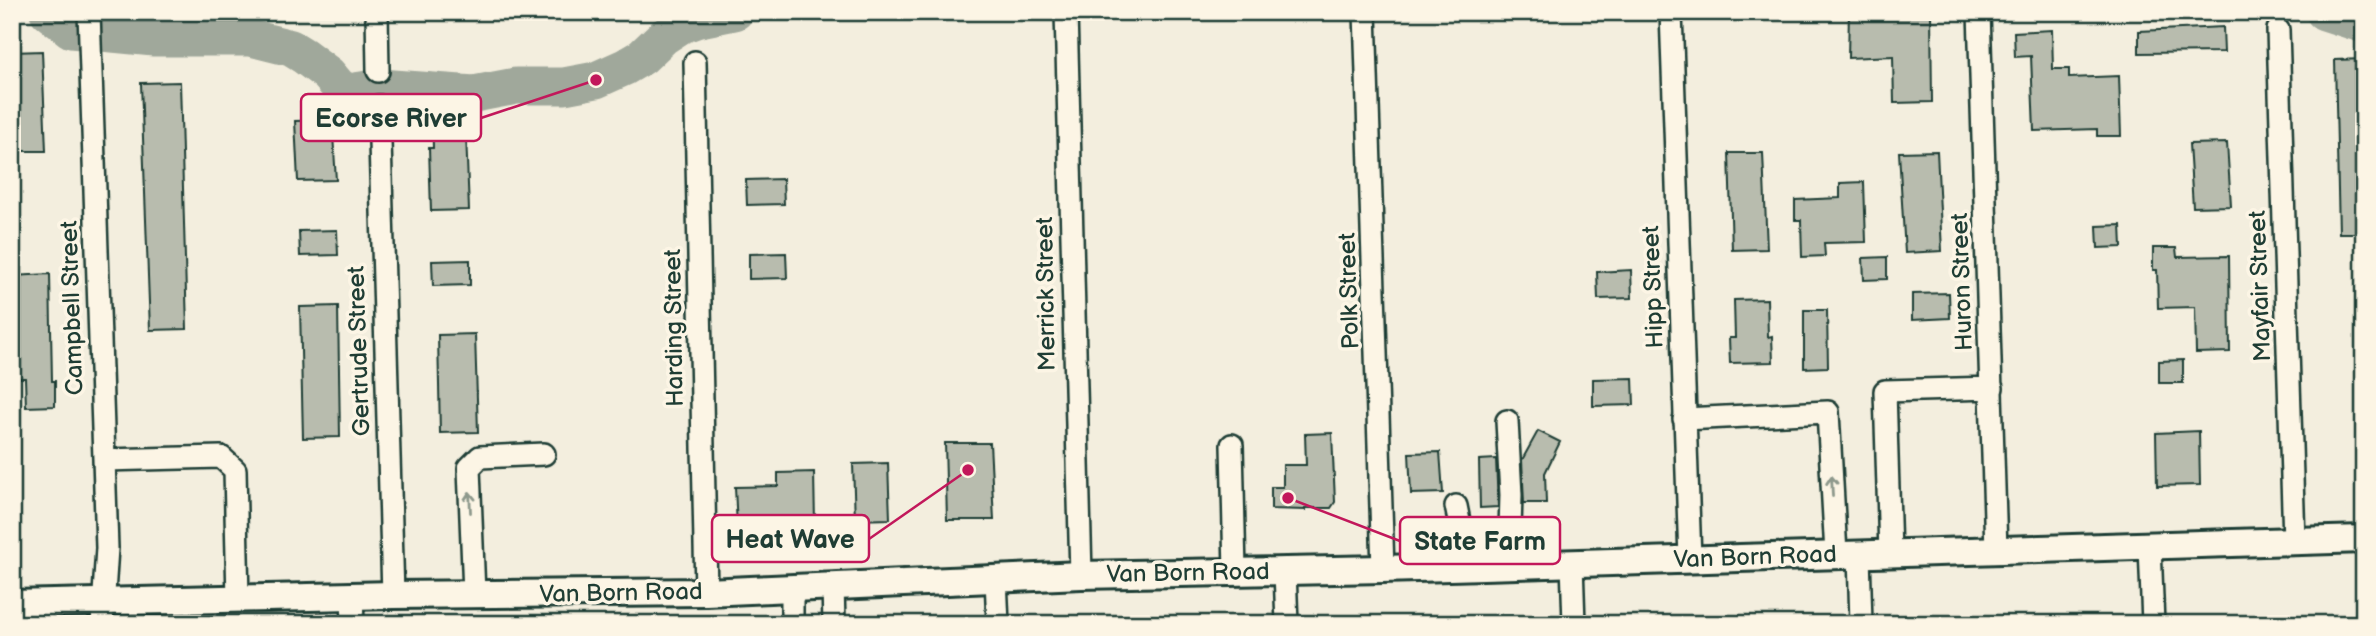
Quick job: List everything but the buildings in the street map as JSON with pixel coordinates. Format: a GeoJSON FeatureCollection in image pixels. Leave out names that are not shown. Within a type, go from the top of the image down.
{"type":"FeatureCollection","features":[{"type":"Feature","properties":{"kind":"main road","name":"Van Born Road"},"geometry":{"type":"LineString","coordinates":[[12,604],[102,613],[238,599],[706,592],[1081,575],[1383,569],[2364,539]]}},
{"type":"Feature","properties":{"kind":"street"},"geometry":{"type":"LineString","coordinates":[[377,12],[378,71]]}},
{"type":"Feature","properties":{"kind":"street","name":"Merrick Street"},"geometry":{"type":"LineString","coordinates":[[1066,12],[1081,575]]}},
{"type":"Feature","properties":{"kind":"street","name":"Polk Street"},"geometry":{"type":"LineString","coordinates":[[1365,12],[1383,569]]}},
{"type":"Feature","properties":{"kind":"street","name":"Hipp Street"},"geometry":{"type":"LineString","coordinates":[[1671,12],[1690,559]]}},
{"type":"Feature","properties":{"kind":"street","name":"Huron Street"},"geometry":{"type":"LineString","coordinates":[[1979,12],[1996,550]]}},
{"type":"Feature","properties":{"kind":"street","name":"Campbell Street"},"geometry":{"type":"LineString","coordinates":[[89,14],[107,548],[102,613]]}},
{"type":"Feature","properties":{"kind":"street","name":"Mayfair Street"},"geometry":{"type":"LineString","coordinates":[[2278,30],[2294,541]]}},
{"type":"Feature","properties":{"kind":"street","name":"Harding Street"},"geometry":{"type":"LineString","coordinates":[[695,62],[706,592]]}},
{"type":"Feature","properties":{"kind":"street","name":"Gertrude Street"},"geometry":{"type":"LineString","coordinates":[[379,106],[393,595]]}},
{"type":"Feature","properties":{"kind":"street"},"geometry":{"type":"LineString","coordinates":[[1890,553],[1885,391],[1992,388]]}},
{"type":"Feature","properties":{"kind":"street"},"geometry":{"type":"LineString","coordinates":[[1684,419],[1828,412],[1847,554],[1861,624]]}},
{"type":"Feature","properties":{"kind":"street"},"geometry":{"type":"LineString","coordinates":[[1507,421],[1511,495],[1509,565]]}},
{"type":"Feature","properties":{"kind":"street"},"geometry":{"type":"LineString","coordinates":[[1233,444],[1235,572]]}},
{"type":"Feature","properties":{"kind":"street"},"geometry":{"type":"LineString","coordinates":[[474,594],[469,468],[480,457],[544,454]]}},
{"type":"Feature","properties":{"kind":"street"},"geometry":{"type":"LineString","coordinates":[[104,460],[221,457],[235,470],[238,599]]}},
{"type":"Feature","properties":{"kind":"street"},"geometry":{"type":"LineString","coordinates":[[1456,506],[1468,566]]}},
{"type":"Feature","properties":{"kind":"street"},"geometry":{"type":"LineString","coordinates":[[2150,546],[2153,624]]}},
{"type":"Feature","properties":{"kind":"street"},"geometry":{"type":"LineString","coordinates":[[1572,563],[1574,624]]}},
{"type":"Feature","properties":{"kind":"street"},"geometry":{"type":"LineString","coordinates":[[1285,571],[1287,624]]}},
{"type":"Feature","properties":{"kind":"street"},"geometry":{"type":"LineString","coordinates":[[996,579],[998,624]]}},
{"type":"Feature","properties":{"kind":"street"},"geometry":{"type":"LineString","coordinates":[[833,586],[834,624]]}},
{"type":"Feature","properties":{"kind":"street"},"geometry":{"type":"LineString","coordinates":[[792,588],[792,624]]}},
{"type":"Feature","properties":{"kind":"street"},"geometry":{"type":"LineString","coordinates":[[352,596],[353,624]]}},
{"type":"Feature","properties":{"kind":"waterway"},"geometry":{"type":"LineString","coordinates":[[48,12],[71,30],[154,38],[251,38],[291,48],[349,92],[380,87],[474,94],[516,86],[564,86],[596,80],[642,57],[663,37],[680,26],[735,12]]}},
{"type":"Feature","properties":{"kind":"waterway"},"geometry":{"type":"LineString","coordinates":[[2324,12],[2364,25]]}},
{"type":"Feature","properties":{"kind":"place","name":"Ecorse River"},"geometry":{"type":"Point","coordinates":[596,80]}},
{"type":"Feature","properties":{"kind":"place","name":"Heat Wave"},"geometry":{"type":"Point","coordinates":[968,470]}},
{"type":"Feature","properties":{"kind":"place","name":"State Farm"},"geometry":{"type":"Point","coordinates":[1288,498]}}]}
